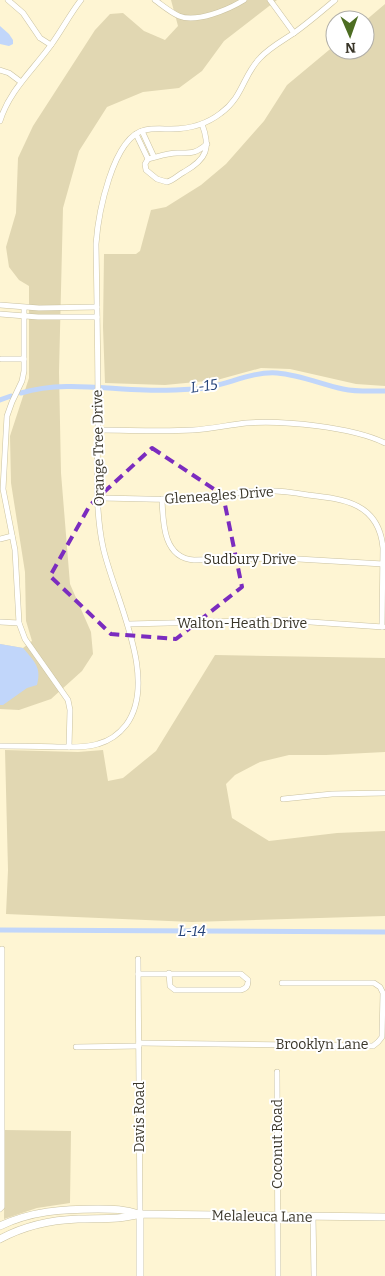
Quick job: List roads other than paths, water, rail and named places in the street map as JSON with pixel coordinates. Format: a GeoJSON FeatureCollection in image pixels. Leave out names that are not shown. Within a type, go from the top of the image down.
{"type":"FeatureCollection","features":[{"type":"Feature","properties":{"kind":"street"},"geometry":{"type":"LineString","coordinates":[[8,0],[28,19],[40,38],[51,46]]}},
{"type":"Feature","properties":{"kind":"street"},"geometry":{"type":"LineString","coordinates":[[0,121],[9,99],[51,46],[81,0]]}},
{"type":"Feature","properties":{"kind":"street"},"geometry":{"type":"LineString","coordinates":[[155,0],[175,14],[191,18],[227,9],[244,0]]}},
{"type":"Feature","properties":{"kind":"street"},"geometry":{"type":"LineString","coordinates":[[270,0],[294,32]]}},
{"type":"Feature","properties":{"kind":"street"},"geometry":{"type":"LineString","coordinates":[[148,159],[136,134],[142,131],[182,129],[202,124],[220,114],[230,105],[242,89],[257,61],[268,50],[336,0]]}},
{"type":"Feature","properties":{"kind":"street"},"geometry":{"type":"LineString","coordinates":[[0,70],[9,73],[21,82]]}},
{"type":"Feature","properties":{"kind":"street"},"geometry":{"type":"LineString","coordinates":[[202,124],[207,137],[207,144],[205,154],[199,162],[167,182],[157,179],[146,170],[145,164],[148,159],[176,153],[188,154],[198,152],[207,144]]}},
{"type":"Feature","properties":{"kind":"street"},"geometry":{"type":"LineString","coordinates":[[142,131],[154,157]]}},
{"type":"Feature","properties":{"kind":"street","name":"Orange Tree Drive"},"geometry":{"type":"LineString","coordinates":[[69,747],[85,747],[110,739],[125,726],[133,713],[138,691],[135,658],[128,624],[107,562],[100,530],[97,380],[97,229],[104,196],[115,165],[126,143],[136,134]]}},
{"type":"Feature","properties":{"kind":"street"},"geometry":{"type":"LineString","coordinates":[[0,305],[24,308],[97,308]]}},
{"type":"Feature","properties":{"kind":"street"},"geometry":{"type":"LineString","coordinates":[[0,746],[69,747],[70,710],[68,700],[25,639],[19,623],[16,550],[1,493],[6,464],[3,433],[9,408],[22,381],[24,308]]}},
{"type":"Feature","properties":{"kind":"street"},"geometry":{"type":"LineString","coordinates":[[0,314],[24,317],[97,317]]}},
{"type":"Feature","properties":{"kind":"street"},"geometry":{"type":"LineString","coordinates":[[0,358],[24,359]]}},
{"type":"Feature","properties":{"kind":"street"},"geometry":{"type":"LineString","coordinates":[[98,430],[185,430],[247,423],[278,422],[351,431],[385,443]]}},
{"type":"Feature","properties":{"kind":"street","name":"Gleneagles Drive"},"geometry":{"type":"LineString","coordinates":[[98,498],[162,499],[208,497],[274,490],[348,501],[364,510],[377,527],[382,545],[383,627]]}},
{"type":"Feature","properties":{"kind":"street","name":"Sudbury Drive"},"geometry":{"type":"LineString","coordinates":[[162,499],[168,542],[176,553],[188,559],[281,558],[383,564]]}},
{"type":"Feature","properties":{"kind":"street"},"geometry":{"type":"LineString","coordinates":[[0,539],[12,536]]}},
{"type":"Feature","properties":{"kind":"street","name":"Walton-Heath Drive"},"geometry":{"type":"LineString","coordinates":[[128,624],[282,620],[383,627]]}},
{"type":"Feature","properties":{"kind":"street"},"geometry":{"type":"LineString","coordinates":[[0,622],[19,623]]}},
{"type":"Feature","properties":{"kind":"street"},"geometry":{"type":"LineString","coordinates":[[284,799],[332,794],[385,793]]}},
{"type":"Feature","properties":{"kind":"street"},"geometry":{"type":"LineString","coordinates":[[0,1209],[2,1207],[2,949]]}},
{"type":"Feature","properties":{"kind":"street","name":"Davis Road"},"geometry":{"type":"LineString","coordinates":[[138,958],[140,1276]]}},
{"type":"Feature","properties":{"kind":"street"},"geometry":{"type":"LineString","coordinates":[[138,974],[169,973],[240,974],[248,980],[248,985],[242,990],[175,990],[170,986],[169,973]]}},
{"type":"Feature","properties":{"kind":"street","name":"Brooklyn Lane"},"geometry":{"type":"LineString","coordinates":[[139,1044],[373,1046],[381,1040],[383,993],[374,983],[282,983]]}},
{"type":"Feature","properties":{"kind":"street"},"geometry":{"type":"LineString","coordinates":[[76,1047],[139,1044]]}},
{"type":"Feature","properties":{"kind":"street","name":"Coconut Road"},"geometry":{"type":"LineString","coordinates":[[276,1072],[278,1276]]}},
{"type":"Feature","properties":{"kind":"street","name":"Melaleuca Lane"},"geometry":{"type":"LineString","coordinates":[[0,1226],[32,1214],[58,1210],[128,1210],[140,1214],[385,1217]]}},
{"type":"Feature","properties":{"kind":"street","name":"Melaleuca Lane"},"geometry":{"type":"LineString","coordinates":[[1,1238],[24,1228],[50,1222],[77,1219],[128,1218],[140,1214]]}},
{"type":"Feature","properties":{"kind":"street"},"geometry":{"type":"LineString","coordinates":[[313,1216],[314,1276]]}},
{"type":"Feature","properties":{"kind":"water"},"geometry":{"type":"Polygon","coordinates":[[[0,26],[9,34],[13,44],[9,46],[0,44],[0,26]]]}},
{"type":"Feature","properties":{"kind":"water"},"geometry":{"type":"Polygon","coordinates":[[[0,644],[23,648],[38,669],[37,685],[27,688],[3,705],[0,705],[0,644]]]}},
{"type":"Feature","properties":{"kind":"waterway","name":"L-15"},"geometry":{"type":"LineString","coordinates":[[21,393],[52,387],[151,390],[195,389],[267,373],[294,376],[348,390],[385,391]]}},
{"type":"Feature","properties":{"kind":"waterway","name":"L-15"},"geometry":{"type":"LineString","coordinates":[[0,400],[11,396]]}},
{"type":"Feature","properties":{"kind":"waterway","name":"L-14"},"geometry":{"type":"LineString","coordinates":[[0,930],[385,932]]}}]}
